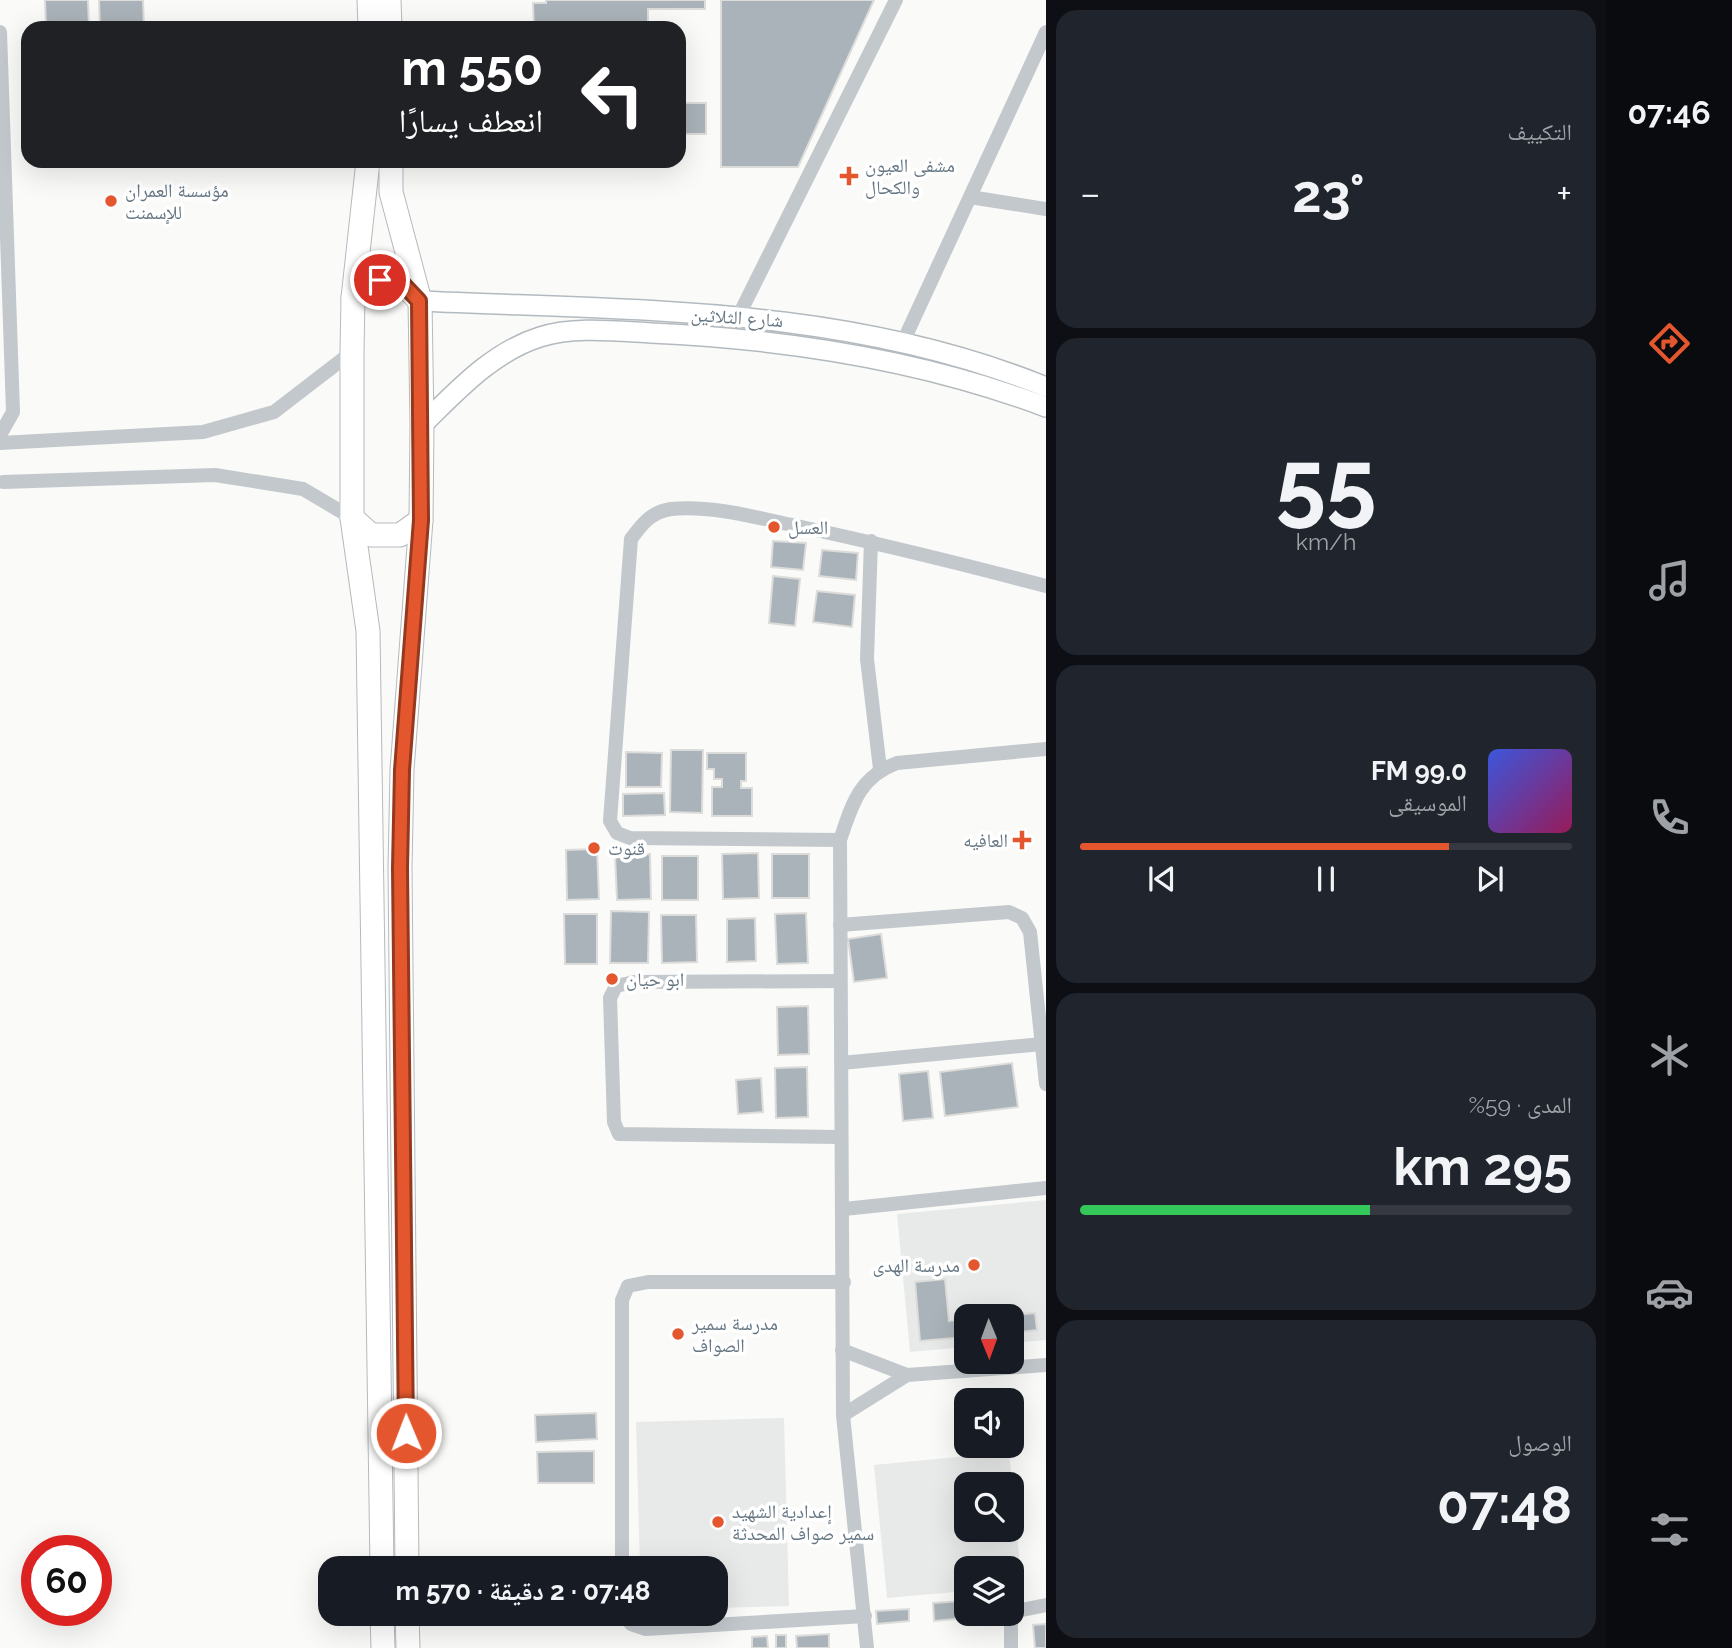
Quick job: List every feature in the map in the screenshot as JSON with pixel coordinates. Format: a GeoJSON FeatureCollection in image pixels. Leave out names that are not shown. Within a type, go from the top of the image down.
{"type":"FeatureCollection","features":[{"type":"Feature","properties":{"kind":"main road"},"geometry":{"type":"LineString","coordinates":[[369,0],[370,21]]}},
{"type":"Feature","properties":{"kind":"main road"},"geometry":{"type":"LineString","coordinates":[[389,0],[390,21]]}},
{"type":"Feature","properties":{"kind":"main road"},"geometry":{"type":"LineString","coordinates":[[367,168],[353,298],[352,518],[368,631],[382,1556]]}},
{"type":"Feature","properties":{"kind":"main road"},"geometry":{"type":"LineString","coordinates":[[391,168],[391,192],[419,301],[422,425],[421,520],[402,770],[400,868],[407,1556]]}},
{"type":"Feature","properties":{"kind":"main road"},"geometry":{"type":"LineString","coordinates":[[353,298],[380,280],[400,281],[419,301]]}},
{"type":"Feature","properties":{"kind":"main road","name":"شارع الثلاثين"},"geometry":{"type":"LineString","coordinates":[[419,301],[739,315],[808,323],[903,342],[1046,387]]}},
{"type":"Feature","properties":{"kind":"main road"},"geometry":{"type":"LineString","coordinates":[[805,346],[808,323]]}},
{"type":"Feature","properties":{"kind":"main road"},"geometry":{"type":"LineString","coordinates":[[422,425],[499,356],[531,340],[563,331],[699,335],[805,346],[896,361],[1046,407]]}},
{"type":"Feature","properties":{"kind":"main road"},"geometry":{"type":"LineString","coordinates":[[352,518],[372,535],[400,535],[421,520]]}},
{"type":"Feature","properties":{"kind":"main road"},"geometry":{"type":"LineString","coordinates":[[382,1626],[383,1648]]}},
{"type":"Feature","properties":{"kind":"main road"},"geometry":{"type":"LineString","coordinates":[[407,1626],[408,1648]]}},
{"type":"Feature","properties":{"kind":"street"},"geometry":{"type":"LineString","coordinates":[[739,315],[896,0]]}},
{"type":"Feature","properties":{"kind":"street"},"geometry":{"type":"LineString","coordinates":[[0,32],[13,412],[0,435]]}},
{"type":"Feature","properties":{"kind":"street"},"geometry":{"type":"LineString","coordinates":[[903,342],[1046,32]]}},
{"type":"Feature","properties":{"kind":"street"},"geometry":{"type":"LineString","coordinates":[[970,197],[1046,209]]}},
{"type":"Feature","properties":{"kind":"street"},"geometry":{"type":"LineString","coordinates":[[0,443],[203,432],[274,412],[352,352]]}},
{"type":"Feature","properties":{"kind":"street"},"geometry":{"type":"LineString","coordinates":[[0,466],[1,484],[215,475],[303,489],[352,518]]}},
{"type":"Feature","properties":{"kind":"street"},"geometry":{"type":"LineString","coordinates":[[840,840],[630,838],[617,833],[610,821],[631,540],[649,516],[670,509],[701,509],[871,541],[1046,586]]}},
{"type":"Feature","properties":{"kind":"street"},"geometry":{"type":"LineString","coordinates":[[871,541],[867,659],[880,769]]}},
{"type":"Feature","properties":{"kind":"street"},"geometry":{"type":"LineString","coordinates":[[867,1648],[844,1415],[840,840],[854,799],[866,780],[880,769],[897,763],[1046,748]]}},
{"type":"Feature","properties":{"kind":"street"},"geometry":{"type":"LineString","coordinates":[[840,925],[1009,912],[1022,918],[1030,932],[1046,1084]]}},
{"type":"Feature","properties":{"kind":"street"},"geometry":{"type":"LineString","coordinates":[[840,981],[634,982],[616,986],[610,998],[614,1122],[620,1134],[841,1137]]}},
{"type":"Feature","properties":{"kind":"street"},"geometry":{"type":"LineString","coordinates":[[841,1063],[1042,1044]]}},
{"type":"Feature","properties":{"kind":"street"},"geometry":{"type":"LineString","coordinates":[[844,1209],[1046,1188]]}},
{"type":"Feature","properties":{"kind":"street"},"geometry":{"type":"LineString","coordinates":[[622,1556],[622,1300],[628,1286],[648,1282],[845,1282]]}},
{"type":"Feature","properties":{"kind":"street"},"geometry":{"type":"LineString","coordinates":[[842,1350],[907,1375],[1046,1365]]}},
{"type":"Feature","properties":{"kind":"street"},"geometry":{"type":"LineString","coordinates":[[844,1415],[907,1375]]}},
{"type":"Feature","properties":{"kind":"street"},"geometry":{"type":"LineString","coordinates":[[1024,1610],[1046,1605]]}},
{"type":"Feature","properties":{"kind":"street"},"geometry":{"type":"LineString","coordinates":[[728,1624],[865,1616]]}},
{"type":"Feature","properties":{"kind":"street"},"geometry":{"type":"LineString","coordinates":[[637,1626],[646,1629],[697,1626]]}},
{"type":"Feature","properties":{"kind":"street"},"geometry":{"type":"LineString","coordinates":[[1011,1626],[1011,1648]]}},
{"type":"Feature","properties":{"kind":"shaded area","name":"مدرسة الهدى"},"geometry":{"type":"Polygon","coordinates":[[[1046,1200],[1046,1340],[1024,1342],[1024,1304],[954,1304],[954,1348],[910,1352],[897,1214],[1046,1200]]]}},
{"type":"Feature","properties":{"kind":"shaded area"},"geometry":{"type":"Polygon","coordinates":[[[784,1418],[789,1606],[728,1608],[728,1556],[640,1556],[636,1422],[784,1418]]]}},
{"type":"Feature","properties":{"kind":"shaded area"},"geometry":{"type":"Polygon","coordinates":[[[954,1457],[1010,1458],[1011,1472],[954,1472],[954,1542],[1018,1542],[1019,1556],[954,1556],[954,1592],[887,1598],[874,1465],[954,1457]]]}},
{"type":"Feature","properties":{"kind":"building"},"geometry":{"type":"Polygon","coordinates":[[[45,0],[88,0],[89,21],[46,21],[45,0]]]}},
{"type":"Feature","properties":{"kind":"building"},"geometry":{"type":"Polygon","coordinates":[[[99,0],[143,0],[144,21],[100,21],[99,0]]]}},
{"type":"Feature","properties":{"kind":"building"},"geometry":{"type":"Polygon","coordinates":[[[546,0],[705,0],[705,9],[648,9],[648,21],[534,21],[533,3],[546,3],[546,0]]]}},
{"type":"Feature","properties":{"kind":"building"},"geometry":{"type":"Polygon","coordinates":[[[721,0],[874,0],[798,167],[721,167],[721,0]]]}},
{"type":"Feature","properties":{"kind":"building"},"geometry":{"type":"Polygon","coordinates":[[[686,103],[706,103],[706,134],[686,134],[686,103]]]}},
{"type":"Feature","properties":{"kind":"building"},"geometry":{"type":"Polygon","coordinates":[[[773,541],[806,543],[803,570],[771,567],[773,541]]]}},
{"type":"Feature","properties":{"kind":"building"},"geometry":{"type":"Polygon","coordinates":[[[822,550],[858,553],[856,580],[819,576],[822,550]]]}},
{"type":"Feature","properties":{"kind":"building"},"geometry":{"type":"Polygon","coordinates":[[[773,576],[800,579],[795,626],[769,623],[773,576]]]}},
{"type":"Feature","properties":{"kind":"building"},"geometry":{"type":"Polygon","coordinates":[[[817,591],[855,595],[852,627],[813,622],[817,591]]]}},
{"type":"Feature","properties":{"kind":"building"},"geometry":{"type":"Polygon","coordinates":[[[671,750],[703,750],[702,813],[670,812],[671,750]]]}},
{"type":"Feature","properties":{"kind":"building"},"geometry":{"type":"Polygon","coordinates":[[[626,752],[662,753],[661,787],[626,787],[626,752]]]}},
{"type":"Feature","properties":{"kind":"building"},"geometry":{"type":"Polygon","coordinates":[[[707,753],[746,753],[746,781],[741,781],[741,788],[752,788],[752,816],[712,816],[712,787],[722,787],[722,779],[714,779],[714,769],[707,769],[707,753]]]}},
{"type":"Feature","properties":{"kind":"building"},"geometry":{"type":"Polygon","coordinates":[[[664,793],[665,815],[623,816],[623,794],[664,793]]]}},
{"type":"Feature","properties":{"kind":"building"},"geometry":{"type":"Polygon","coordinates":[[[597,849],[599,899],[567,900],[566,850],[597,849]]]}},
{"type":"Feature","properties":{"kind":"building"},"geometry":{"type":"Polygon","coordinates":[[[758,853],[759,898],[723,899],[722,854],[758,853]]]}},
{"type":"Feature","properties":{"kind":"building"},"geometry":{"type":"Polygon","coordinates":[[[650,854],[651,899],[617,900],[615,855],[650,854]]]}},
{"type":"Feature","properties":{"kind":"building"},"geometry":{"type":"Polygon","coordinates":[[[772,854],[809,854],[809,898],[772,898],[772,854]]]}},
{"type":"Feature","properties":{"kind":"building"},"geometry":{"type":"Polygon","coordinates":[[[662,856],[698,856],[698,900],[662,900],[662,856]]]}},
{"type":"Feature","properties":{"kind":"building"},"geometry":{"type":"Polygon","coordinates":[[[611,911],[649,912],[648,963],[610,963],[611,911]]]}},
{"type":"Feature","properties":{"kind":"building"},"geometry":{"type":"Polygon","coordinates":[[[806,913],[808,963],[777,964],[775,914],[806,913]]]}},
{"type":"Feature","properties":{"kind":"building"},"geometry":{"type":"Polygon","coordinates":[[[564,914],[597,914],[597,964],[565,964],[564,914]]]}},
{"type":"Feature","properties":{"kind":"building"},"geometry":{"type":"Polygon","coordinates":[[[661,915],[696,915],[697,962],[662,963],[661,915]]]}},
{"type":"Feature","properties":{"kind":"building"},"geometry":{"type":"Polygon","coordinates":[[[755,918],[756,961],[727,962],[727,919],[755,918]]]}},
{"type":"Feature","properties":{"kind":"building"},"geometry":{"type":"Polygon","coordinates":[[[881,934],[887,978],[854,982],[848,939],[881,934]]]}},
{"type":"Feature","properties":{"kind":"building"},"geometry":{"type":"Polygon","coordinates":[[[808,1006],[809,1054],[778,1055],[777,1007],[808,1006]]]}},
{"type":"Feature","properties":{"kind":"building"},"geometry":{"type":"Polygon","coordinates":[[[1012,1063],[1018,1107],[945,1116],[940,1072],[1012,1063]]]}},
{"type":"Feature","properties":{"kind":"building"},"geometry":{"type":"Polygon","coordinates":[[[807,1067],[808,1117],[776,1118],[775,1068],[807,1067]]]}},
{"type":"Feature","properties":{"kind":"building"},"geometry":{"type":"Polygon","coordinates":[[[928,1071],[933,1118],[903,1121],[899,1074],[928,1071]]]}},
{"type":"Feature","properties":{"kind":"building"},"geometry":{"type":"Polygon","coordinates":[[[761,1078],[763,1112],[738,1114],[736,1080],[761,1078]]]}},
{"type":"Feature","properties":{"kind":"building"},"geometry":{"type":"Polygon","coordinates":[[[945,1279],[949,1321],[954,1320],[954,1338],[920,1341],[915,1282],[945,1279]]]}},
{"type":"Feature","properties":{"kind":"building"},"geometry":{"type":"Polygon","coordinates":[[[1035,1313],[1037,1330],[1024,1332],[1024,1314],[1035,1313]]]}},
{"type":"Feature","properties":{"kind":"building"},"geometry":{"type":"Polygon","coordinates":[[[596,1413],[597,1439],[536,1442],[535,1415],[596,1413]]]}},
{"type":"Feature","properties":{"kind":"building"},"geometry":{"type":"Polygon","coordinates":[[[594,1451],[594,1483],[538,1483],[537,1452],[594,1451]]]}},
{"type":"Feature","properties":{"kind":"building"},"geometry":{"type":"Polygon","coordinates":[[[954,1602],[954,1619],[934,1621],[933,1603],[954,1602]]]}},
{"type":"Feature","properties":{"kind":"building"},"geometry":{"type":"Polygon","coordinates":[[[909,1609],[909,1621],[877,1624],[876,1611],[909,1609]]]}},
{"type":"Feature","properties":{"kind":"building"},"geometry":{"type":"Polygon","coordinates":[[[1046,1624],[1046,1648],[1035,1648],[1033,1625],[1046,1624]]]}},
{"type":"Feature","properties":{"kind":"building"},"geometry":{"type":"Polygon","coordinates":[[[829,1634],[829,1648],[797,1648],[796,1636],[829,1634]]]}},
{"type":"Feature","properties":{"kind":"building"},"geometry":{"type":"Polygon","coordinates":[[[776,1635],[786,1635],[786,1648],[776,1648],[776,1635]]]}},
{"type":"Feature","properties":{"kind":"building"},"geometry":{"type":"Polygon","coordinates":[[[767,1636],[768,1648],[752,1648],[752,1637],[767,1636]]]}},
{"type":"Feature","properties":{"kind":"place","name":"مشفى العيون والكحال"},"geometry":{"type":"Point","coordinates":[849,176]}},
{"type":"Feature","properties":{"kind":"place","name":"مؤسسة العمران للإسمنت"},"geometry":{"type":"Point","coordinates":[111,201]}},
{"type":"Feature","properties":{"kind":"place","name":"العسل"},"geometry":{"type":"Point","coordinates":[774,527]}},
{"type":"Feature","properties":{"kind":"place","name":"العافيه"},"geometry":{"type":"Point","coordinates":[1022,840]}},
{"type":"Feature","properties":{"kind":"place","name":"قنوت"},"geometry":{"type":"Point","coordinates":[594,848]}},
{"type":"Feature","properties":{"kind":"place","name":"ابو حيان"},"geometry":{"type":"Point","coordinates":[612,979]}},
{"type":"Feature","properties":{"kind":"place","name":"مدرسة الهدى"},"geometry":{"type":"Point","coordinates":[974,1265]}},
{"type":"Feature","properties":{"kind":"place","name":"مدرسة سمير الصواف"},"geometry":{"type":"Point","coordinates":[678,1334]}},
{"type":"Feature","properties":{"kind":"place","name":"إعدادية الشهيد سمير صواف المحدثة"},"geometry":{"type":"Point","coordinates":[718,1522]}},
{"type":"Feature","properties":{"kind":"route"},"geometry":{"type":"LineString","coordinates":[[380,280],[400,281],[419,301],[422,425],[421,520],[402,770],[400,868],[406,1433]]}}]}
